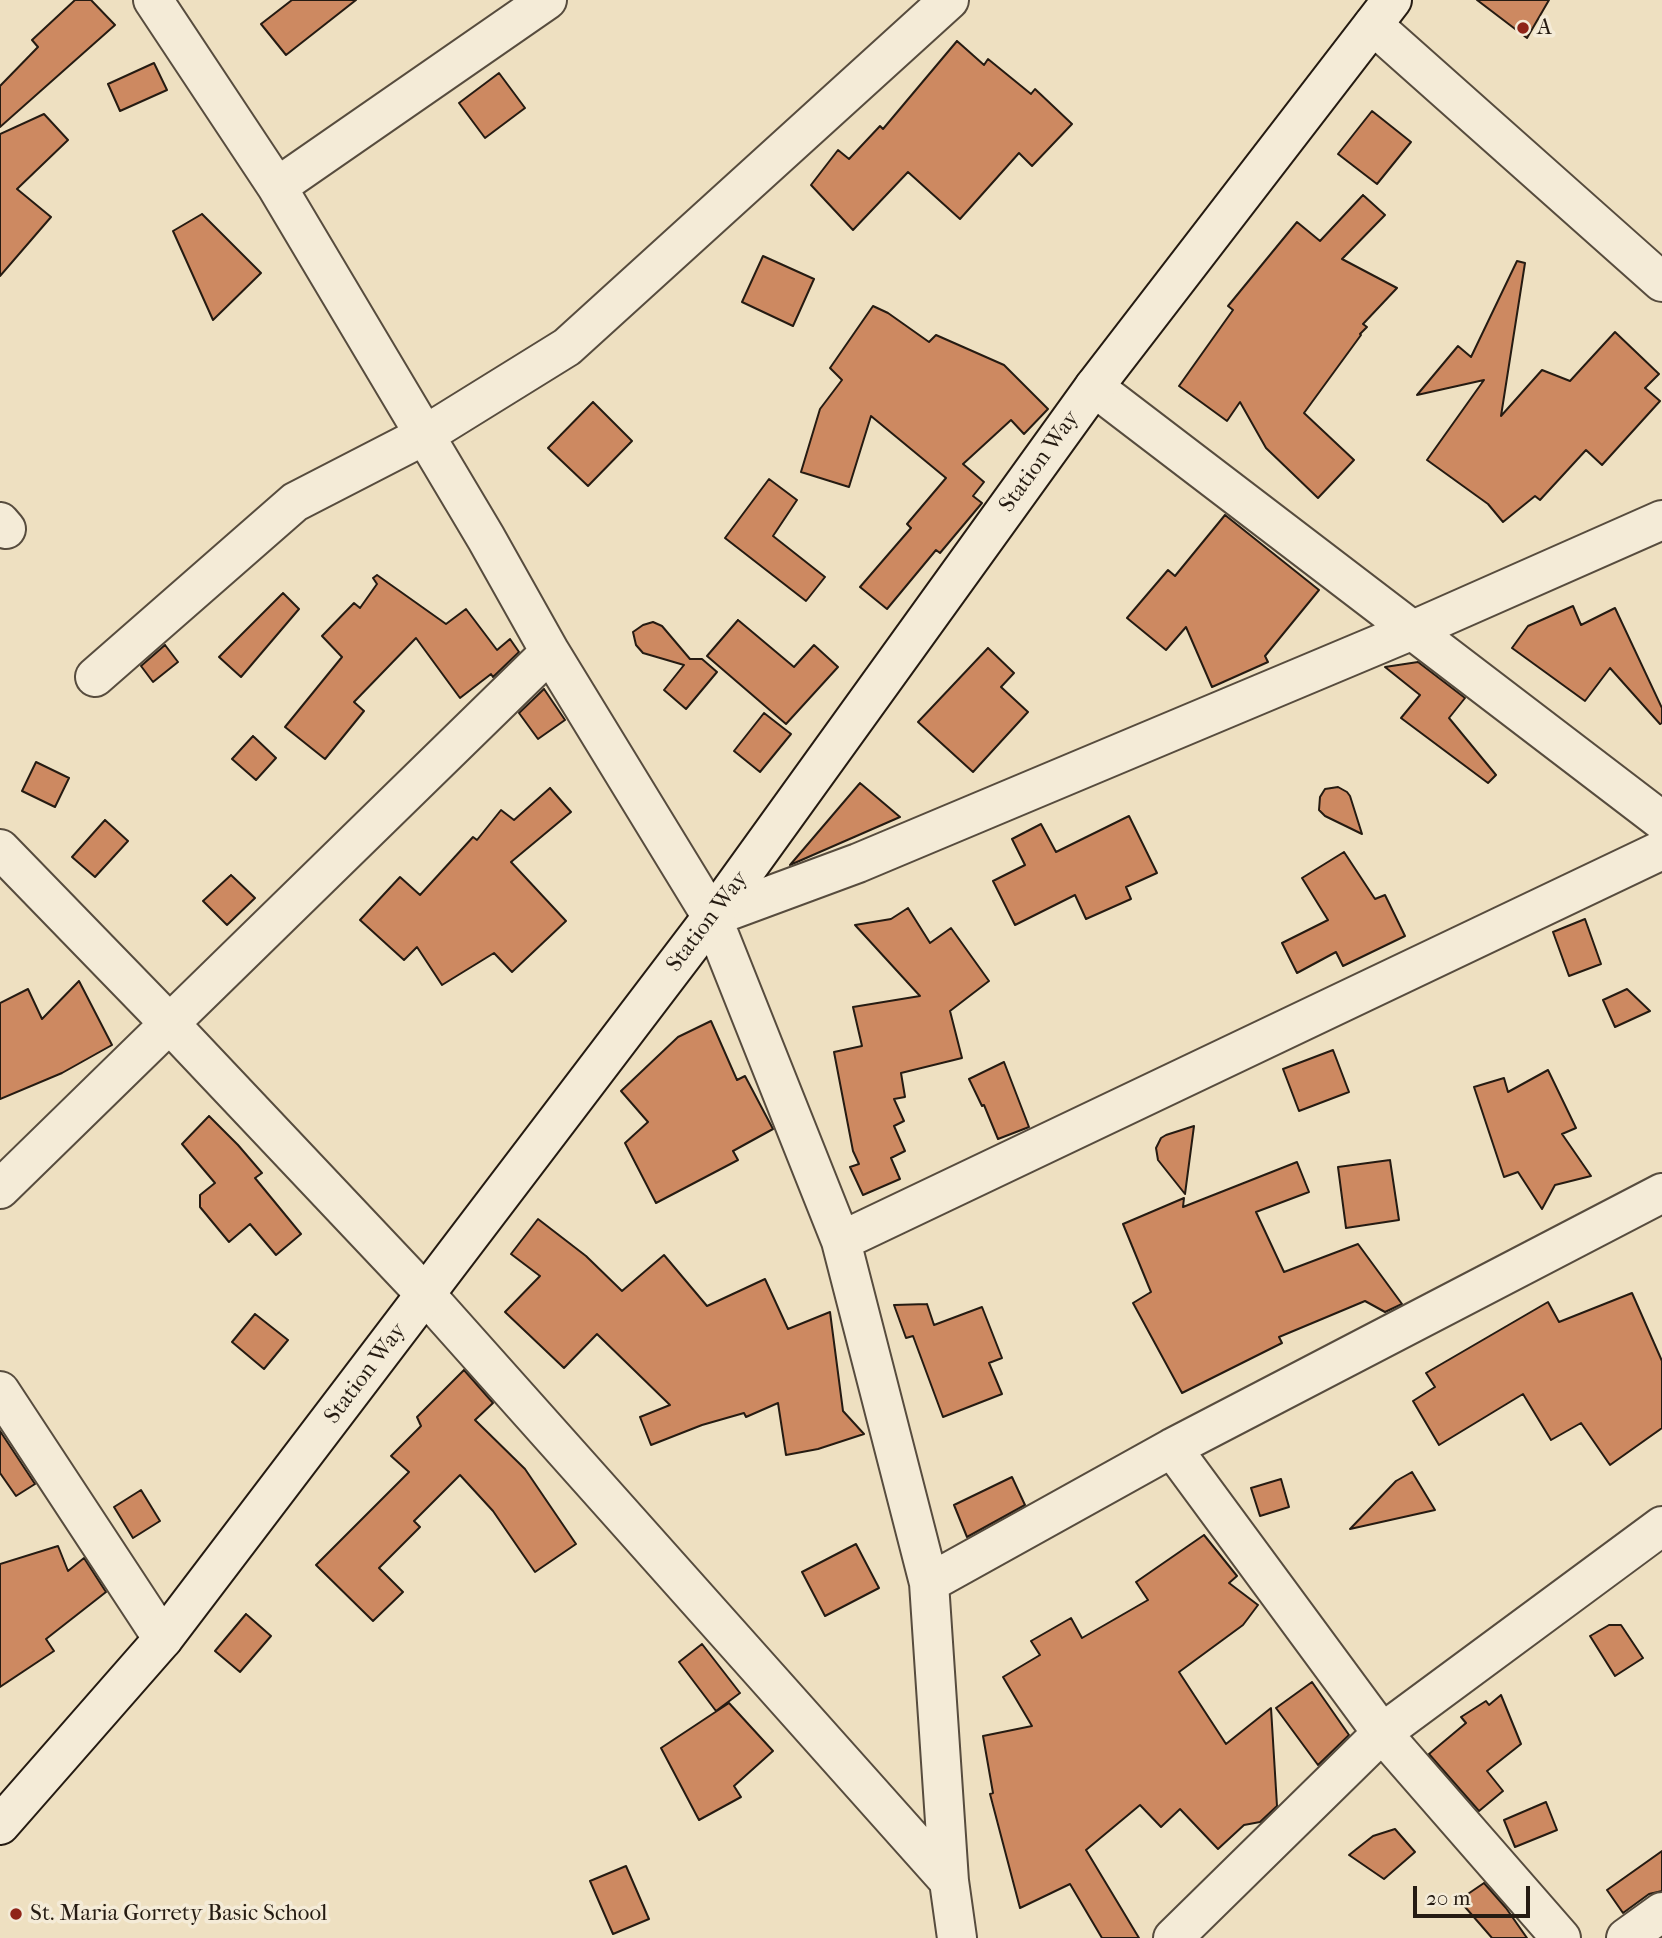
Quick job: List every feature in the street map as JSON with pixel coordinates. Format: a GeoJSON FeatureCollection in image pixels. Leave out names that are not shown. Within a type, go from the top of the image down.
{"type":"FeatureCollection","features":[{"type":"Feature","properties":{"kind":"street"},"geometry":{"type":"LineString","coordinates":[[153,0],[277,187],[550,652],[712,917],[841,1241],[929,1583],[949,1881],[957,1938]]}},
{"type":"Feature","properties":{"kind":"street"},"geometry":{"type":"LineString","coordinates":[[277,187],[547,0]]}},
{"type":"Feature","properties":{"kind":"street"},"geometry":{"type":"LineString","coordinates":[[95,677],[295,502],[425,435],[567,347],[949,0]]}},
{"type":"Feature","properties":{"kind":"street"},"geometry":{"type":"LineString","coordinates":[[1383,12],[1662,282]]}},
{"type":"Feature","properties":{"kind":"street","name":"Station Way"},"geometry":{"type":"LineString","coordinates":[[0,1825],[163,1639],[712,917],[1094,387],[1383,12]]}},
{"type":"Feature","properties":{"kind":"street"},"geometry":{"type":"LineString","coordinates":[[1094,387],[1662,821]]}},
{"type":"Feature","properties":{"kind":"street"},"geometry":{"type":"LineString","coordinates":[[712,917],[858,863],[1413,630],[1662,520]]}},
{"type":"Feature","properties":{"kind":"street"},"geometry":{"type":"LineString","coordinates":[[0,1189],[550,652]]}},
{"type":"Feature","properties":{"kind":"street"},"geometry":{"type":"LineString","coordinates":[[0,849],[426,1294],[949,1881]]}},
{"type":"Feature","properties":{"kind":"street"},"geometry":{"type":"LineString","coordinates":[[841,1241],[1662,850]]}},
{"type":"Feature","properties":{"kind":"street"},"geometry":{"type":"LineString","coordinates":[[929,1583],[1172,1448],[1662,1193]]}},
{"type":"Feature","properties":{"kind":"street"},"geometry":{"type":"LineString","coordinates":[[0,1391],[163,1639]]}},
{"type":"Feature","properties":{"kind":"street"},"geometry":{"type":"LineString","coordinates":[[1172,1448],[1382,1733],[1561,1938]]}},
{"type":"Feature","properties":{"kind":"street"},"geometry":{"type":"LineString","coordinates":[[1172,1938],[1382,1733],[1662,1526]]}},
{"type":"Feature","properties":{"kind":"street"},"geometry":{"type":"LineString","coordinates":[[1626,1938],[1662,1913]]}},
{"type":"Feature","properties":{"kind":"building"},"geometry":{"type":"Polygon","coordinates":[[[75,0],[91,0],[115,25],[0,127],[0,86],[38,47],[32,40],[75,0]]]}},
{"type":"Feature","properties":{"kind":"building"},"geometry":{"type":"Polygon","coordinates":[[[292,0],[356,0],[286,55],[261,24],[292,0]]]}},
{"type":"Feature","properties":{"kind":"building","name":"A"},"geometry":{"type":"Polygon","coordinates":[[[1477,0],[1549,0],[1527,38],[1477,0]]]}},
{"type":"Feature","properties":{"kind":"building"},"geometry":{"type":"Polygon","coordinates":[[[957,41],[984,65],[988,59],[1031,94],[1035,89],[1072,124],[1032,166],[1019,153],[960,219],[908,172],[853,230],[811,185],[838,150],[849,159],[880,126],[883,129],[957,41]]]}},
{"type":"Feature","properties":{"kind":"building"},"geometry":{"type":"Polygon","coordinates":[[[154,63],[167,90],[120,111],[108,84],[154,63]]]}},
{"type":"Feature","properties":{"kind":"building"},"geometry":{"type":"Polygon","coordinates":[[[499,73],[525,108],[485,138],[459,103],[499,73]]]}},
{"type":"Feature","properties":{"kind":"building"},"geometry":{"type":"Polygon","coordinates":[[[1372,111],[1411,142],[1377,184],[1338,154],[1372,111]]]}},
{"type":"Feature","properties":{"kind":"building"},"geometry":{"type":"Polygon","coordinates":[[[44,114],[68,140],[17,189],[51,217],[0,276],[0,134],[44,114]]]}},
{"type":"Feature","properties":{"kind":"building"},"geometry":{"type":"Polygon","coordinates":[[[1363,195],[1385,215],[1342,259],[1397,288],[1363,324],[1367,327],[1304,413],[1354,460],[1318,498],[1266,448],[1240,402],[1227,421],[1179,386],[1233,310],[1228,306],[1297,222],[1320,241],[1363,195]]]}},
{"type":"Feature","properties":{"kind":"building"},"geometry":{"type":"Polygon","coordinates":[[[202,214],[261,273],[213,320],[173,231],[202,214]]]}},
{"type":"Feature","properties":{"kind":"building"},"geometry":{"type":"Polygon","coordinates":[[[763,256],[814,279],[793,326],[742,302],[763,256]]]}},
{"type":"Feature","properties":{"kind":"building"},"geometry":{"type":"Polygon","coordinates":[[[1517,261],[1525,263],[1501,416],[1542,370],[1570,381],[1615,332],[1659,374],[1645,388],[1660,401],[1602,465],[1586,450],[1540,500],[1535,496],[1503,522],[1488,504],[1427,460],[1484,380],[1417,395],[1458,346],[1471,357],[1517,261]]]}},
{"type":"Feature","properties":{"kind":"building"},"geometry":{"type":"Polygon","coordinates":[[[873,306],[888,313],[929,342],[936,335],[1004,365],[1048,409],[1024,434],[1011,420],[963,464],[984,482],[973,496],[982,503],[940,553],[936,550],[887,609],[860,587],[911,528],[907,524],[946,478],[871,416],[849,487],[801,472],[820,409],[842,380],[830,368],[873,306]]]}},
{"type":"Feature","properties":{"kind":"building"},"geometry":{"type":"Polygon","coordinates":[[[593,402],[632,441],[588,486],[548,448],[593,402]]]}},
{"type":"Feature","properties":{"kind":"building"},"geometry":{"type":"Polygon","coordinates":[[[769,479],[797,500],[773,536],[825,577],[806,601],[725,538],[769,479]]]}},
{"type":"Feature","properties":{"kind":"building"},"geometry":{"type":"Polygon","coordinates":[[[1225,515],[1319,590],[1265,656],[1268,662],[1212,687],[1186,627],[1166,650],[1127,618],[1168,570],[1175,576],[1225,515]]]}},
{"type":"Feature","properties":{"kind":"building"},"geometry":{"type":"Polygon","coordinates":[[[377,575],[446,624],[466,609],[497,650],[510,639],[519,652],[493,677],[491,674],[460,698],[416,638],[354,702],[364,711],[325,759],[285,727],[342,657],[322,636],[354,603],[360,608],[377,584],[373,578],[377,575]]]}},
{"type":"Feature","properties":{"kind":"building"},"geometry":{"type":"Polygon","coordinates":[[[283,593],[299,609],[241,677],[219,657],[283,593]]]}},
{"type":"Feature","properties":{"kind":"building"},"geometry":{"type":"Polygon","coordinates":[[[1573,606],[1581,625],[1615,608],[1662,708],[1662,723],[1660,724],[1610,668],[1585,701],[1512,648],[1528,626],[1573,606]]]}},
{"type":"Feature","properties":{"kind":"building"},"geometry":{"type":"Polygon","coordinates":[[[738,620],[794,667],[814,645],[838,667],[786,724],[707,656],[738,620]]]}},
{"type":"Feature","properties":{"kind":"building"},"geometry":{"type":"Polygon","coordinates":[[[653,622],[662,626],[690,659],[702,659],[717,672],[686,709],[664,690],[684,665],[643,653],[636,645],[633,632],[653,622]]]}},
{"type":"Feature","properties":{"kind":"building"},"geometry":{"type":"Polygon","coordinates":[[[165,645],[178,662],[153,682],[141,666],[165,645]]]}},
{"type":"Feature","properties":{"kind":"building"},"geometry":{"type":"Polygon","coordinates":[[[988,648],[1014,673],[1001,687],[1028,712],[973,772],[918,722],[988,648]]]}},
{"type":"Feature","properties":{"kind":"building"},"geometry":{"type":"Polygon","coordinates":[[[1418,662],[1465,698],[1449,718],[1496,775],[1488,783],[1401,718],[1420,695],[1385,667],[1418,662]]]}},
{"type":"Feature","properties":{"kind":"building"},"geometry":{"type":"Polygon","coordinates":[[[544,689],[565,720],[538,739],[519,713],[544,689]]]}},
{"type":"Feature","properties":{"kind":"building"},"geometry":{"type":"Polygon","coordinates":[[[764,713],[791,734],[760,772],[734,751],[764,713]]]}},
{"type":"Feature","properties":{"kind":"building"},"geometry":{"type":"Polygon","coordinates":[[[253,736],[276,758],[256,780],[232,759],[253,736]]]}},
{"type":"Feature","properties":{"kind":"building"},"geometry":{"type":"Polygon","coordinates":[[[36,762],[69,778],[55,807],[22,791],[36,762]]]}},
{"type":"Feature","properties":{"kind":"building"},"geometry":{"type":"Polygon","coordinates":[[[860,783],[900,817],[790,865],[860,783]]]}},
{"type":"Feature","properties":{"kind":"building"},"geometry":{"type":"Polygon","coordinates":[[[1338,787],[1350,796],[1362,834],[1325,816],[1319,810],[1320,797],[1325,789],[1338,787]]]}},
{"type":"Feature","properties":{"kind":"building"},"geometry":{"type":"Polygon","coordinates":[[[550,788],[571,812],[511,862],[566,921],[512,972],[494,953],[442,985],[417,947],[404,960],[360,920],[400,877],[420,895],[473,837],[477,840],[501,810],[514,820],[550,788]]]}},
{"type":"Feature","properties":{"kind":"building"},"geometry":{"type":"Polygon","coordinates":[[[1129,816],[1157,873],[1126,887],[1131,899],[1086,919],[1075,895],[1015,925],[993,881],[1025,865],[1012,839],[1041,824],[1056,852],[1129,816]]]}},
{"type":"Feature","properties":{"kind":"building"},"geometry":{"type":"Polygon","coordinates":[[[105,820],[128,841],[95,877],[72,857],[105,820]]]}},
{"type":"Feature","properties":{"kind":"building"},"geometry":{"type":"Polygon","coordinates":[[[1344,852],[1375,899],[1385,895],[1405,936],[1343,966],[1336,952],[1297,973],[1282,943],[1328,920],[1302,878],[1344,852]]]}},
{"type":"Feature","properties":{"kind":"building"},"geometry":{"type":"Polygon","coordinates":[[[231,875],[255,898],[227,925],[203,901],[231,875]]]}},
{"type":"Feature","properties":{"kind":"building"},"geometry":{"type":"Polygon","coordinates":[[[908,908],[930,943],[951,928],[989,981],[950,1011],[962,1058],[901,1073],[905,1097],[894,1099],[904,1121],[894,1126],[905,1151],[891,1158],[900,1179],[863,1195],[850,1167],[859,1164],[853,1151],[834,1052],[862,1046],[853,1007],[920,996],[855,925],[891,919],[908,908]]]}},
{"type":"Feature","properties":{"kind":"building"},"geometry":{"type":"Polygon","coordinates":[[[1585,919],[1601,964],[1569,976],[1553,932],[1585,919]]]}},
{"type":"Feature","properties":{"kind":"building"},"geometry":{"type":"Polygon","coordinates":[[[79,981],[112,1045],[62,1073],[0,1099],[0,1003],[28,989],[42,1019],[79,981]]]}},
{"type":"Feature","properties":{"kind":"building"},"geometry":{"type":"Polygon","coordinates":[[[1627,989],[1650,1011],[1615,1027],[1603,1000],[1627,989]]]}},
{"type":"Feature","properties":{"kind":"building"},"geometry":{"type":"Polygon","coordinates":[[[711,1021],[737,1080],[745,1076],[773,1129],[733,1151],[738,1160],[656,1203],[625,1143],[648,1122],[621,1091],[678,1037],[711,1021]]]}},
{"type":"Feature","properties":{"kind":"building"},"geometry":{"type":"Polygon","coordinates":[[[1333,1050],[1349,1092],[1299,1111],[1283,1069],[1333,1050]]]}},
{"type":"Feature","properties":{"kind":"building"},"geometry":{"type":"Polygon","coordinates":[[[1004,1062],[1029,1127],[998,1139],[984,1105],[982,1106],[969,1079],[1004,1062]]]}},
{"type":"Feature","properties":{"kind":"building"},"geometry":{"type":"Polygon","coordinates":[[[1548,1070],[1576,1128],[1562,1134],[1591,1176],[1555,1185],[1542,1209],[1518,1172],[1504,1177],[1474,1087],[1504,1078],[1508,1092],[1548,1070]]]}},
{"type":"Feature","properties":{"kind":"building"},"geometry":{"type":"Polygon","coordinates":[[[209,1116],[262,1173],[255,1178],[301,1234],[276,1255],[250,1224],[229,1242],[200,1207],[200,1195],[215,1183],[182,1144],[209,1116]]]}},
{"type":"Feature","properties":{"kind":"building"},"geometry":{"type":"Polygon","coordinates":[[[1194,1126],[1185,1194],[1158,1160],[1156,1148],[1161,1138],[1166,1135],[1194,1126]]]}},
{"type":"Feature","properties":{"kind":"building"},"geometry":{"type":"Polygon","coordinates":[[[1390,1160],[1399,1220],[1346,1228],[1338,1167],[1390,1160]]]}},
{"type":"Feature","properties":{"kind":"building"},"geometry":{"type":"Polygon","coordinates":[[[1297,1162],[1309,1192],[1256,1212],[1284,1272],[1358,1244],[1402,1304],[1385,1312],[1365,1301],[1279,1337],[1282,1343],[1182,1393],[1133,1303],[1151,1292],[1123,1224],[1184,1198],[1183,1207],[1297,1162]]]}},
{"type":"Feature","properties":{"kind":"building"},"geometry":{"type":"Polygon","coordinates":[[[538,1219],[586,1256],[622,1291],[664,1255],[707,1306],[765,1279],[788,1329],[830,1312],[843,1411],[864,1434],[818,1449],[786,1455],[778,1403],[746,1417],[744,1413],[702,1425],[651,1445],[640,1417],[670,1405],[597,1334],[564,1368],[505,1312],[540,1276],[511,1254],[538,1219]]]}},
{"type":"Feature","properties":{"kind":"building"},"geometry":{"type":"Polygon","coordinates":[[[1632,1293],[1662,1361],[1662,1428],[1610,1465],[1581,1423],[1551,1440],[1523,1394],[1439,1445],[1413,1401],[1435,1387],[1426,1373],[1548,1302],[1559,1322],[1632,1293]]]}},
{"type":"Feature","properties":{"kind":"building"},"geometry":{"type":"Polygon","coordinates":[[[927,1304],[934,1325],[982,1307],[1002,1358],[989,1363],[1002,1394],[943,1417],[913,1336],[906,1338],[894,1305],[927,1304]]]}},
{"type":"Feature","properties":{"kind":"building"},"geometry":{"type":"Polygon","coordinates":[[[255,1314],[288,1340],[264,1369],[232,1342],[255,1314]]]}},
{"type":"Feature","properties":{"kind":"building"},"geometry":{"type":"Polygon","coordinates":[[[464,1370],[493,1403],[475,1420],[525,1469],[576,1544],[535,1572],[493,1511],[460,1475],[414,1521],[420,1527],[379,1568],[403,1592],[373,1621],[316,1565],[409,1472],[391,1456],[421,1426],[417,1417],[464,1370]]]}},
{"type":"Feature","properties":{"kind":"building"},"geometry":{"type":"Polygon","coordinates":[[[0,1431],[35,1484],[16,1496],[0,1473],[0,1431]]]}},
{"type":"Feature","properties":{"kind":"building"},"geometry":{"type":"Polygon","coordinates":[[[1412,1472],[1435,1510],[1350,1529],[1396,1481],[1412,1472]]]}},
{"type":"Feature","properties":{"kind":"building"},"geometry":{"type":"Polygon","coordinates":[[[1012,1477],[1025,1505],[967,1537],[954,1505],[1012,1477]]]}},
{"type":"Feature","properties":{"kind":"building"},"geometry":{"type":"Polygon","coordinates":[[[1281,1479],[1289,1507],[1260,1516],[1251,1488],[1281,1479]]]}},
{"type":"Feature","properties":{"kind":"building"},"geometry":{"type":"Polygon","coordinates":[[[141,1490],[160,1521],[133,1538],[114,1507],[141,1490]]]}},
{"type":"Feature","properties":{"kind":"building"},"geometry":{"type":"Polygon","coordinates":[[[1204,1535],[1237,1576],[1229,1583],[1258,1605],[1243,1625],[1179,1672],[1226,1744],[1271,1708],[1277,1806],[1260,1822],[1244,1825],[1218,1849],[1180,1809],[1161,1827],[1140,1805],[1086,1850],[1139,1938],[1102,1938],[1070,1884],[1020,1908],[990,1794],[993,1793],[983,1736],[1032,1726],[1003,1677],[1040,1655],[1031,1641],[1071,1618],[1082,1638],[1148,1600],[1136,1582],[1204,1535]]]}},
{"type":"Feature","properties":{"kind":"building"},"geometry":{"type":"Polygon","coordinates":[[[856,1544],[879,1588],[825,1616],[802,1572],[856,1544]]]}},
{"type":"Feature","properties":{"kind":"building"},"geometry":{"type":"Polygon","coordinates":[[[58,1546],[68,1571],[84,1558],[106,1592],[46,1639],[54,1651],[0,1687],[0,1564],[58,1546]]]}},
{"type":"Feature","properties":{"kind":"building"},"geometry":{"type":"Polygon","coordinates":[[[246,1614],[271,1636],[240,1672],[215,1651],[246,1614]]]}},
{"type":"Feature","properties":{"kind":"building"},"geometry":{"type":"Polygon","coordinates":[[[1609,1625],[1621,1625],[1643,1658],[1615,1676],[1590,1636],[1609,1625]]]}},
{"type":"Feature","properties":{"kind":"building"},"geometry":{"type":"Polygon","coordinates":[[[702,1644],[740,1693],[716,1711],[679,1662],[702,1644]]]}},
{"type":"Feature","properties":{"kind":"building"},"geometry":{"type":"Polygon","coordinates":[[[1312,1682],[1349,1735],[1318,1765],[1276,1708],[1312,1682]]]}},
{"type":"Feature","properties":{"kind":"building"},"geometry":{"type":"Polygon","coordinates":[[[1501,1695],[1521,1744],[1487,1771],[1503,1791],[1479,1811],[1429,1754],[1466,1723],[1461,1717],[1486,1701],[1489,1705],[1501,1695]]]}},
{"type":"Feature","properties":{"kind":"building"},"geometry":{"type":"Polygon","coordinates":[[[729,1703],[773,1751],[734,1786],[741,1797],[699,1820],[661,1748],[729,1703]]]}},
{"type":"Feature","properties":{"kind":"building"},"geometry":{"type":"Polygon","coordinates":[[[1546,1802],[1557,1830],[1515,1847],[1504,1820],[1546,1802]]]}},
{"type":"Feature","properties":{"kind":"building"},"geometry":{"type":"Polygon","coordinates":[[[1395,1829],[1415,1852],[1384,1879],[1349,1855],[1373,1836],[1395,1829]]]}},
{"type":"Feature","properties":{"kind":"building"},"geometry":{"type":"Polygon","coordinates":[[[1662,1851],[1662,1891],[1649,1894],[1623,1913],[1607,1890],[1662,1851]]]}},
{"type":"Feature","properties":{"kind":"building"},"geometry":{"type":"Polygon","coordinates":[[[626,1866],[649,1919],[613,1934],[590,1881],[626,1866]]]}},
{"type":"Feature","properties":{"kind":"building"},"geometry":{"type":"Polygon","coordinates":[[[1484,1883],[1527,1938],[1492,1938],[1459,1900],[1484,1883]]]}},
{"type":"Feature","properties":{"kind":"place","name":"A"},"geometry":{"type":"Point","coordinates":[1523,28]}},
{"type":"Feature","properties":{"kind":"place","name":"St. Maria Gorrety Basic School"},"geometry":{"type":"Point","coordinates":[16,1914]}}]}
